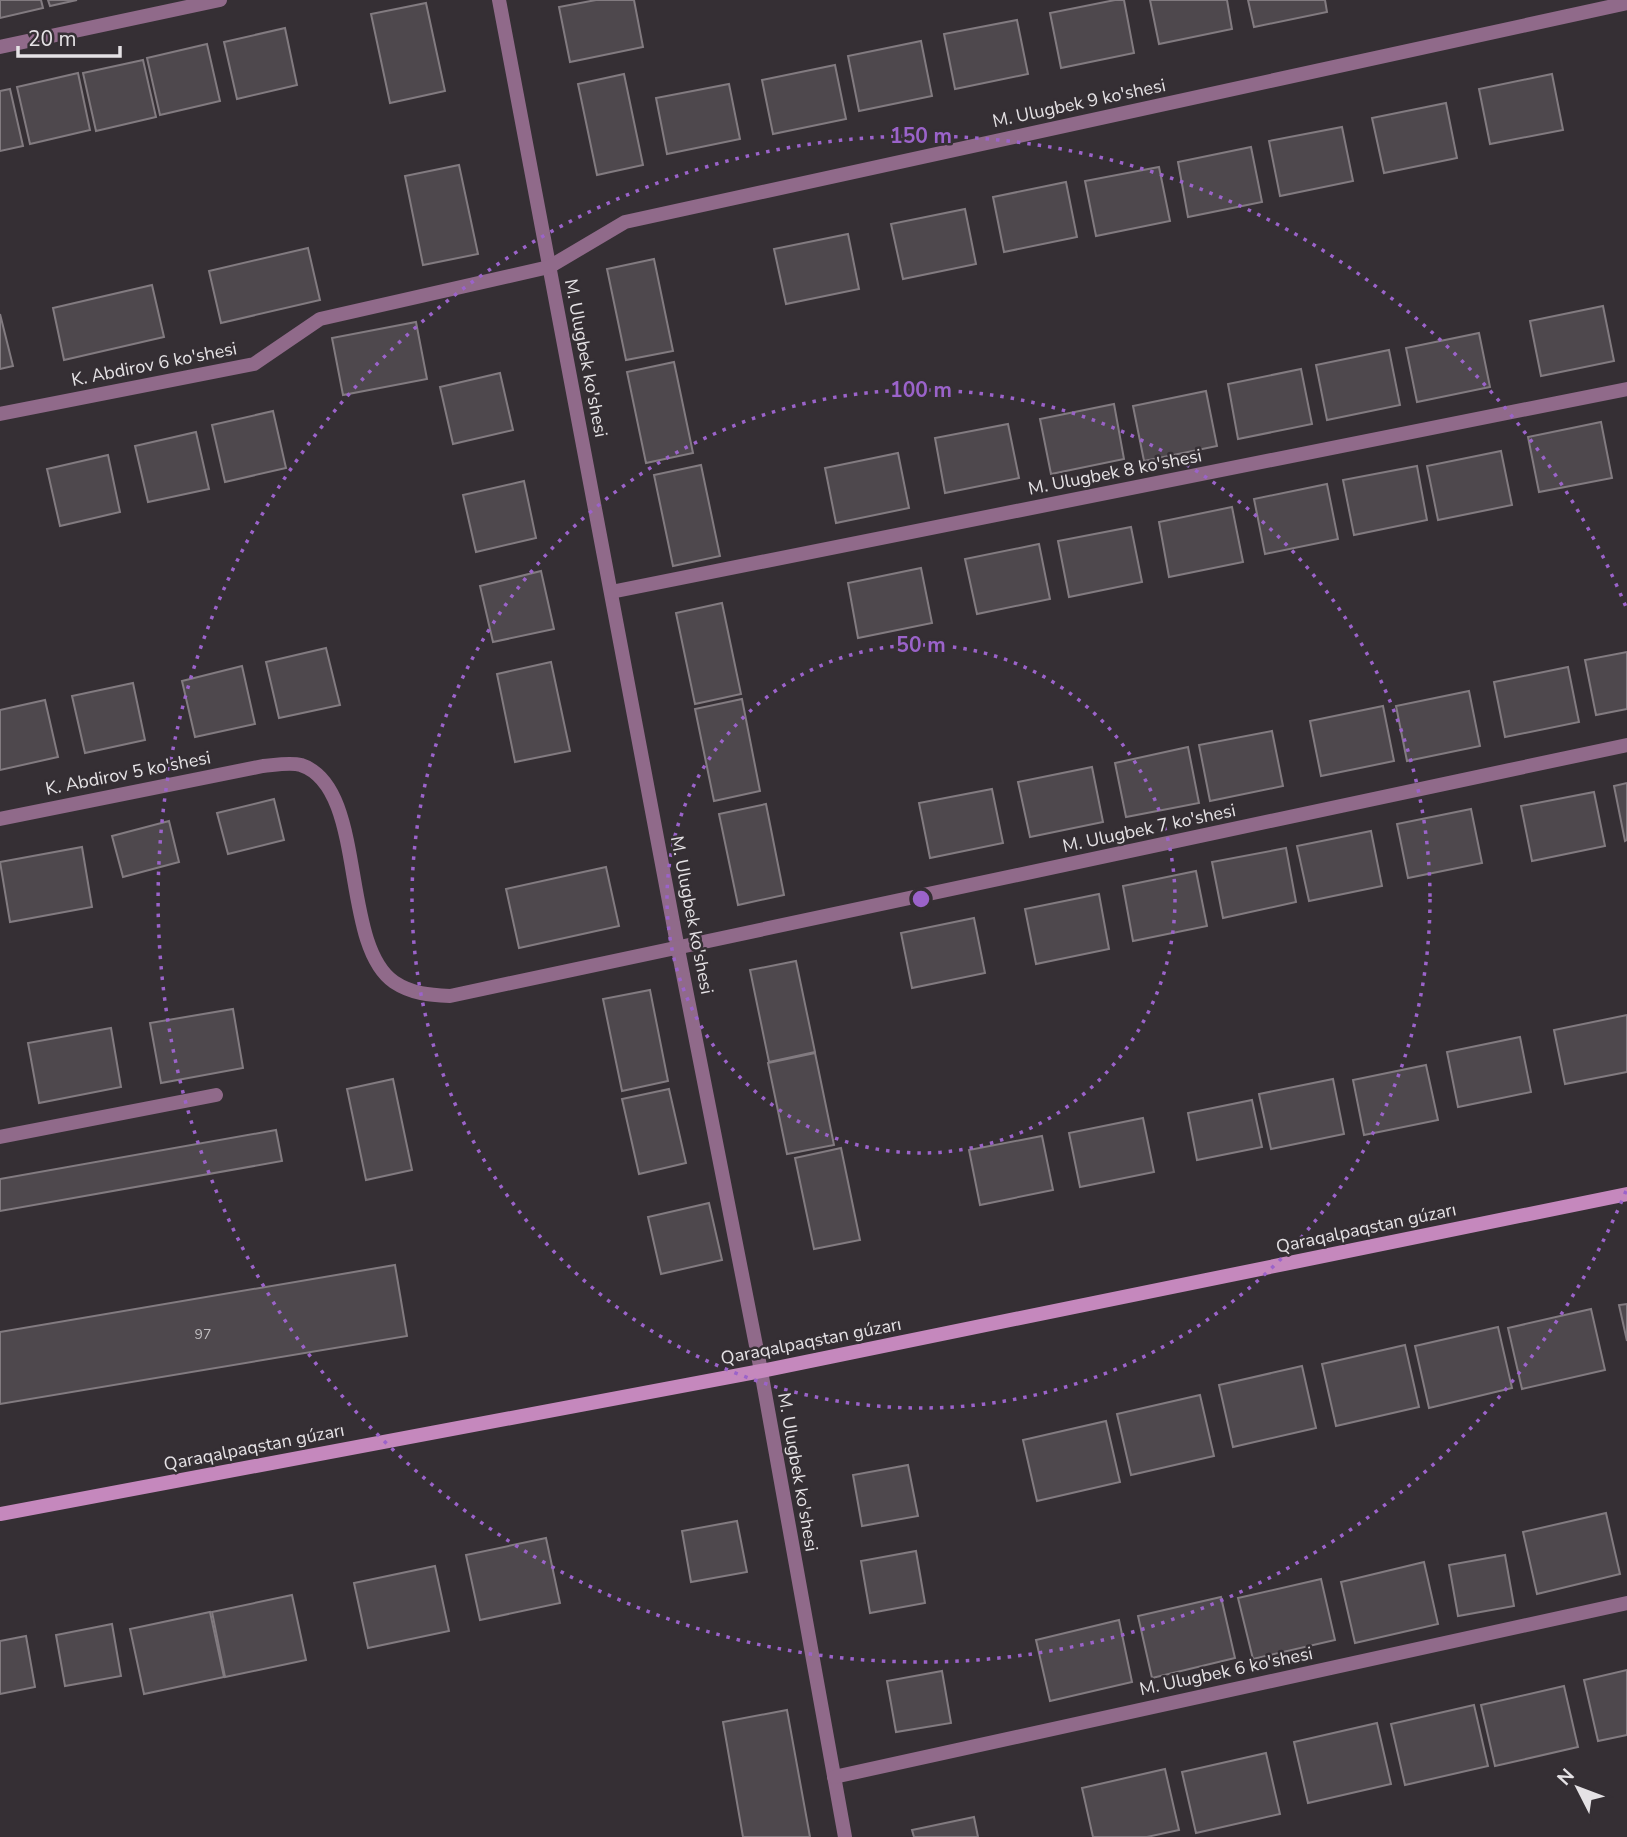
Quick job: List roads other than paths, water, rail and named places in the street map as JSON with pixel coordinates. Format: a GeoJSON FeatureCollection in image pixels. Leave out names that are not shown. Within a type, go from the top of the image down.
{"type":"FeatureCollection","features":[{"type":"Feature","properties":{"kind":"street"},"geometry":{"type":"LineString","coordinates":[[0,47],[220,0]]}},
{"type":"Feature","properties":{"kind":"street","name":"M. Ulugbek ko'shesi"},"geometry":{"type":"LineString","coordinates":[[499,0],[678,948],[761,1371],[845,1837]]}},
{"type":"Feature","properties":{"kind":"street","name":"M. Ulugbek 9 ko'shesi"},"geometry":{"type":"LineString","coordinates":[[549,267],[625,222],[1627,3]]}},
{"type":"Feature","properties":{"kind":"street","name":"K. Abdirov 6 ko'shesi"},"geometry":{"type":"LineString","coordinates":[[0,414],[254,364],[320,319],[549,267]]}},
{"type":"Feature","properties":{"kind":"street","name":"M. Ulugbek 8 ko'shesi"},"geometry":{"type":"LineString","coordinates":[[611,592],[1627,389]]}},
{"type":"Feature","properties":{"kind":"street","name":"M. Ulugbek 7 ko'shesi"},"geometry":{"type":"LineString","coordinates":[[263,766],[298,764],[316,773],[338,805],[372,956],[393,982],[419,994],[450,996],[1627,745]]}},
{"type":"Feature","properties":{"kind":"street","name":"K. Abdirov 5 ko'shesi"},"geometry":{"type":"LineString","coordinates":[[0,819],[263,766]]}},
{"type":"Feature","properties":{"kind":"street"},"geometry":{"type":"LineString","coordinates":[[0,1138],[216,1095]]}},
{"type":"Feature","properties":{"kind":"street","name":"Qaraqalpaqstan gúzarı"},"geometry":{"type":"LineString","coordinates":[[0,1514],[761,1371],[1627,1194]]}},
{"type":"Feature","properties":{"kind":"street","name":"M. Ulugbek 6 ko'shesi"},"geometry":{"type":"LineString","coordinates":[[834,1777],[1627,1603]]}}]}
